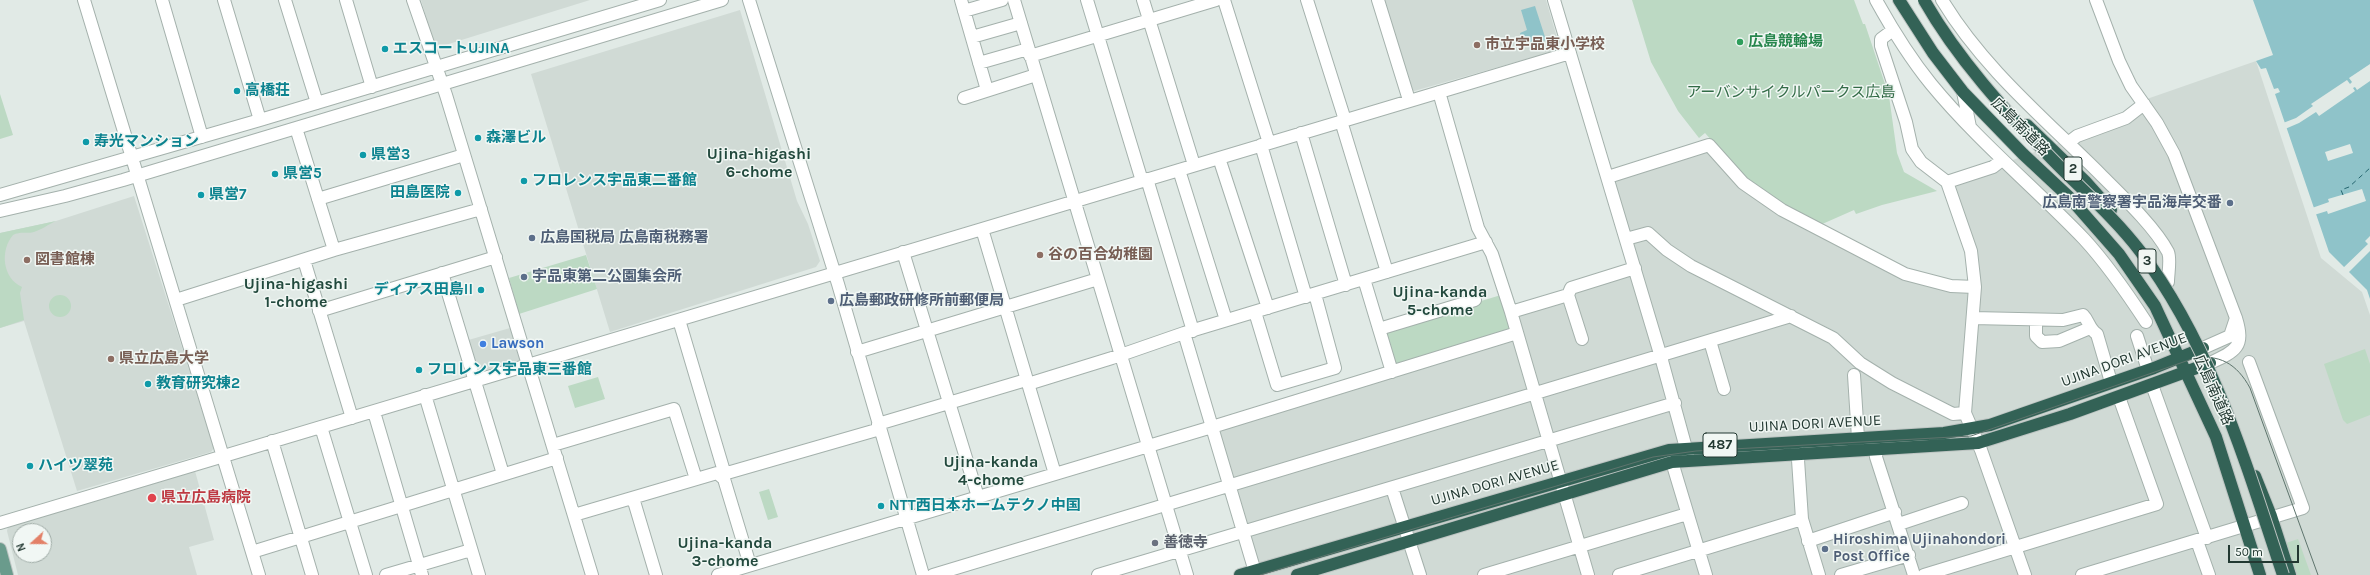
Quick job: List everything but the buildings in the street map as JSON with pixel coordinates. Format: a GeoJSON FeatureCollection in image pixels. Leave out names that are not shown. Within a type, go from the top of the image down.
{"type":"FeatureCollection","features":[{"type":"Feature","properties":{"kind":"highway","name":"広島南道路"},"geometry":{"type":"LineString","coordinates":[[1899,0],[1933,53],[1963,92],[2023,154],[2069,197],[2120,254],[2156,306],[2216,437],[2260,575]]}},
{"type":"Feature","properties":{"kind":"highway","name":"3"},"geometry":{"type":"LineString","coordinates":[[1924,0],[1957,48],[1990,90],[2051,158],[2116,223],[2162,281],[2182,314],[2215,386],[2252,480],[2283,575]]}},
{"type":"Feature","properties":{"kind":"highway","name":"広島南道路"},"geometry":{"type":"LineString","coordinates":[[1930,0],[1973,65],[1997,93],[2051,150],[2085,181],[2133,235],[2168,282],[2210,363],[2272,516],[2290,575]]}},
{"type":"Feature","properties":{"kind":"highway","name":"UJINA DORI AVENUE"},"geometry":{"type":"LineString","coordinates":[[1240,575],[1255,573],[1560,477],[1658,452],[1687,447],[1858,438],[1972,429],[1990,425],[2148,370],[2203,348]]}},
{"type":"Feature","properties":{"kind":"highway","name":"UJINA DORI AVENUE"},"geometry":{"type":"LineString","coordinates":[[1297,575],[1410,540],[1565,497],[1672,462],[1978,443],[2119,397],[2210,363]]}},
{"type":"Feature","properties":{"kind":"main road"},"geometry":{"type":"LineString","coordinates":[[0,549],[7,575]]}},
{"type":"Feature","properties":{"kind":"street"},"geometry":{"type":"LineString","coordinates":[[162,0],[202,137]]}},
{"type":"Feature","properties":{"kind":"street"},"geometry":{"type":"LineString","coordinates":[[224,0],[260,120]]}},
{"type":"Feature","properties":{"kind":"street"},"geometry":{"type":"LineString","coordinates":[[285,0],[317,103]]}},
{"type":"Feature","properties":{"kind":"street"},"geometry":{"type":"LineString","coordinates":[[346,0],[372,87]]}},
{"type":"Feature","properties":{"kind":"street"},"geometry":{"type":"LineString","coordinates":[[413,0],[442,85],[529,363],[592,575]]}},
{"type":"Feature","properties":{"kind":"street"},"geometry":{"type":"LineString","coordinates":[[0,195],[372,87],[660,0]]}},
{"type":"Feature","properties":{"kind":"street"},"geometry":{"type":"LineString","coordinates":[[0,211],[65,196],[138,175],[722,0]]}},
{"type":"Feature","properties":{"kind":"street"},"geometry":{"type":"LineString","coordinates":[[749,0],[857,352],[923,575]]}},
{"type":"Feature","properties":{"kind":"street"},"geometry":{"type":"LineString","coordinates":[[986,90],[962,6],[1002,0]]}},
{"type":"Feature","properties":{"kind":"street"},"geometry":{"type":"LineString","coordinates":[[1014,0],[1187,575]]}},
{"type":"Feature","properties":{"kind":"street"},"geometry":{"type":"LineString","coordinates":[[1087,0],[1097,35],[1145,180],[1189,332],[1212,427],[1255,573]]}},
{"type":"Feature","properties":{"kind":"street"},"geometry":{"type":"LineString","coordinates":[[1143,0],[1194,165]]}},
{"type":"Feature","properties":{"kind":"street"},"geometry":{"type":"LineString","coordinates":[[979,63],[1097,35],[1216,0]]}},
{"type":"Feature","properties":{"kind":"street"},"geometry":{"type":"LineString","coordinates":[[1224,0],[1265,144],[1335,368],[1277,385],[1255,312]]}},
{"type":"Feature","properties":{"kind":"street"},"geometry":{"type":"LineString","coordinates":[[1307,0],[1387,272]]}},
{"type":"Feature","properties":{"kind":"street"},"geometry":{"type":"LineString","coordinates":[[1378,0],[1409,100]]}},
{"type":"Feature","properties":{"kind":"street"},"geometry":{"type":"LineString","coordinates":[[1554,0],[1675,403],[1689,460]]}},
{"type":"Feature","properties":{"kind":"street"},"geometry":{"type":"LineString","coordinates":[[1876,0],[1893,30],[1930,83],[2002,160],[2085,240],[2118,278],[2146,322]]}},
{"type":"Feature","properties":{"kind":"street"},"geometry":{"type":"LineString","coordinates":[[1942,0],[1974,46],[1999,75],[2115,189],[2155,234],[2169,253],[2168,282]]}},
{"type":"Feature","properties":{"kind":"street"},"geometry":{"type":"LineString","coordinates":[[2096,0],[2119,61],[2174,154],[2236,318],[2240,339],[2236,348],[2210,363]]}},
{"type":"Feature","properties":{"kind":"street"},"geometry":{"type":"LineString","coordinates":[[88,1],[132,157],[258,575]]}},
{"type":"Feature","properties":{"kind":"street"},"geometry":{"type":"LineString","coordinates":[[972,37],[1020,23]]}},
{"type":"Feature","properties":{"kind":"street"},"geometry":{"type":"LineString","coordinates":[[1893,30],[1881,39],[1881,46],[1906,122],[1912,149],[1921,162],[1947,182],[1971,251],[1976,287],[1965,413],[1978,443],[2025,575]]}},
{"type":"Feature","properties":{"kind":"street"},"geometry":{"type":"LineString","coordinates":[[0,523],[272,441],[374,412],[529,363],[679,320],[1570,53]]}},
{"type":"Feature","properties":{"kind":"street"},"geometry":{"type":"LineString","coordinates":[[964,98],[1036,75]]}},
{"type":"Feature","properties":{"kind":"street"},"geometry":{"type":"LineString","coordinates":[[1997,93],[1999,75]]}},
{"type":"Feature","properties":{"kind":"street"},"geometry":{"type":"LineString","coordinates":[[1439,92],[1478,228],[1492,254],[1511,312],[1588,575]]}},
{"type":"Feature","properties":{"kind":"street"},"geometry":{"type":"LineString","coordinates":[[1963,92],[1970,127]]}},
{"type":"Feature","properties":{"kind":"street"},"geometry":{"type":"LineString","coordinates":[[2068,143],[2077,136],[2126,118],[2144,104]]}},
{"type":"Feature","properties":{"kind":"street"},"geometry":{"type":"LineString","coordinates":[[296,128],[334,250]]}},
{"type":"Feature","properties":{"kind":"street"},"geometry":{"type":"LineString","coordinates":[[1301,133],[1346,285]]}},
{"type":"Feature","properties":{"kind":"street"},"geometry":{"type":"LineString","coordinates":[[1608,177],[1709,145],[1743,183],[1782,210],[1905,274],[1951,286],[1976,287]]}},
{"type":"Feature","properties":{"kind":"street"},"geometry":{"type":"LineString","coordinates":[[318,199],[464,155]]}},
{"type":"Feature","properties":{"kind":"street"},"geometry":{"type":"LineString","coordinates":[[1219,158],[1268,308]]}},
{"type":"Feature","properties":{"kind":"street"},"geometry":{"type":"LineString","coordinates":[[1947,182],[1992,167],[2002,160]]}},
{"type":"Feature","properties":{"kind":"street"},"geometry":{"type":"LineString","coordinates":[[1179,170],[1226,320]]}},
{"type":"Feature","properties":{"kind":"street"},"geometry":{"type":"LineString","coordinates":[[176,300],[334,250],[481,209]]}},
{"type":"Feature","properties":{"kind":"street"},"geometry":{"type":"LineString","coordinates":[[982,229],[1055,474]]}},
{"type":"Feature","properties":{"kind":"street"},"geometry":{"type":"LineString","coordinates":[[1626,239],[1648,233],[1667,250],[1691,266],[1833,338],[1860,363],[1892,383],[1953,414],[1965,413]]}},
{"type":"Feature","properties":{"kind":"street"},"geometry":{"type":"LineString","coordinates":[[679,320],[722,468],[727,473],[949,403],[1121,355],[1226,320],[1486,242]]}},
{"type":"Feature","properties":{"kind":"street"},"geometry":{"type":"LineString","coordinates":[[902,252],[978,497]]}},
{"type":"Feature","properties":{"kind":"street"},"geometry":{"type":"LineString","coordinates":[[320,311],[496,257]]}},
{"type":"Feature","properties":{"kind":"street"},"geometry":{"type":"LineString","coordinates":[[304,260],[352,418]]}},
{"type":"Feature","properties":{"kind":"street"},"geometry":{"type":"LineString","coordinates":[[1582,339],[1568,295],[1571,288],[1635,268]]}},
{"type":"Feature","properties":{"kind":"street"},"geometry":{"type":"LineString","coordinates":[[442,273],[503,474]]}},
{"type":"Feature","properties":{"kind":"street"},"geometry":{"type":"LineString","coordinates":[[857,352],[1005,308],[1098,278]]}},
{"type":"Feature","properties":{"kind":"street"},"geometry":{"type":"LineString","coordinates":[[2118,278],[2138,281]]}},
{"type":"Feature","properties":{"kind":"street"},"geometry":{"type":"LineString","coordinates":[[1364,279],[1392,372]]}},
{"type":"Feature","properties":{"kind":"street"},"geometry":{"type":"LineString","coordinates":[[1511,312],[1568,295]]}},
{"type":"Feature","properties":{"kind":"street"},"geometry":{"type":"LineString","coordinates":[[1378,329],[1474,300]]}},
{"type":"Feature","properties":{"kind":"street"},"geometry":{"type":"LineString","coordinates":[[1973,318],[2063,320],[2082,315],[2086,318],[2090,328],[2097,334],[2111,382]]}},
{"type":"Feature","properties":{"kind":"street"},"geometry":{"type":"LineString","coordinates":[[933,575],[1661,357],[1790,316]]}},
{"type":"Feature","properties":{"kind":"street"},"geometry":{"type":"LineString","coordinates":[[2203,348],[2230,336],[2236,318]]}},
{"type":"Feature","properties":{"kind":"street"},"geometry":{"type":"LineString","coordinates":[[2036,320],[2036,336],[2042,342],[2059,341],[2090,328]]}},
{"type":"Feature","properties":{"kind":"street"},"geometry":{"type":"LineString","coordinates":[[718,575],[906,517],[1212,427],[1517,333]]}},
{"type":"Feature","properties":{"kind":"street"},"geometry":{"type":"LineString","coordinates":[[2137,336],[2148,370]]}},
{"type":"Feature","properties":{"kind":"street"},"geometry":{"type":"LineString","coordinates":[[1710,341],[1724,390]]}},
{"type":"Feature","properties":{"kind":"street"},"geometry":{"type":"LineString","coordinates":[[2082,575],[2202,540],[2272,516],[2303,508],[2249,362]]}},
{"type":"Feature","properties":{"kind":"street"},"geometry":{"type":"LineString","coordinates":[[1854,375],[1858,438]]}},
{"type":"Feature","properties":{"kind":"street"},"geometry":{"type":"LineString","coordinates":[[2152,385],[2202,540],[2209,575]]}},
{"type":"Feature","properties":{"kind":"street"},"geometry":{"type":"LineString","coordinates":[[425,396],[479,575]]}},
{"type":"Feature","properties":{"kind":"street"},"geometry":{"type":"LineString","coordinates":[[1924,575],[2157,504],[2119,397]]}},
{"type":"Feature","properties":{"kind":"street"},"geometry":{"type":"LineString","coordinates":[[1098,575],[1675,403]]}},
{"type":"Feature","properties":{"kind":"street"},"geometry":{"type":"LineString","coordinates":[[553,445],[674,409],[696,479]]}},
{"type":"Feature","properties":{"kind":"street"},"geometry":{"type":"LineString","coordinates":[[374,412],[421,570]]}},
{"type":"Feature","properties":{"kind":"street"},"geometry":{"type":"LineString","coordinates":[[321,427],[366,575]]}},
{"type":"Feature","properties":{"kind":"street"},"geometry":{"type":"LineString","coordinates":[[272,441],[312,575]]}},
{"type":"Feature","properties":{"kind":"street"},"geometry":{"type":"LineString","coordinates":[[1797,441],[1802,519],[1819,575]]}},
{"type":"Feature","properties":{"kind":"street"},"geometry":{"type":"LineString","coordinates":[[1876,450],[1876,457],[1899,524],[1914,575]]}},
{"type":"Feature","properties":{"kind":"street"},"geometry":{"type":"LineString","coordinates":[[252,552],[557,458]]}},
{"type":"Feature","properties":{"kind":"street"},"geometry":{"type":"LineString","coordinates":[[1672,462],[1706,575]]}},
{"type":"Feature","properties":{"kind":"street"},"geometry":{"type":"LineString","coordinates":[[574,515],[717,472],[724,479],[750,565]]}},
{"type":"Feature","properties":{"kind":"street"},"geometry":{"type":"LineString","coordinates":[[1392,488],[1410,540],[1420,575]]}},
{"type":"Feature","properties":{"kind":"street"},"geometry":{"type":"LineString","coordinates":[[633,498],[656,575]]}},
{"type":"Feature","properties":{"kind":"street"},"geometry":{"type":"LineString","coordinates":[[1899,524],[1962,503]]}},
{"type":"Feature","properties":{"kind":"street"},"geometry":{"type":"LineString","coordinates":[[1808,541],[1895,512]]}},
{"type":"Feature","properties":{"kind":"street"},"geometry":{"type":"LineString","coordinates":[[1484,575],[1687,514]]}},
{"type":"Feature","properties":{"kind":"street"},"geometry":{"type":"LineString","coordinates":[[1619,575],[1802,519]]}},
{"type":"Feature","properties":{"kind":"street"},"geometry":{"type":"LineString","coordinates":[[386,575],[421,570],[471,550]]}},
{"type":"Feature","properties":{"kind":"street"},"geometry":{"type":"LineString","coordinates":[[1841,575],[1908,555]]}},
{"type":"Feature","properties":{"kind":"shaded area"},"geometry":{"type":"Polygon","coordinates":[[[421,0],[590,0],[439,47],[434,43],[421,0]]]}},
{"type":"Feature","properties":{"kind":"shaded area","name":"市立宇品東小学校"},"geometry":{"type":"Polygon","coordinates":[[[1383,0],[1546,0],[1558,41],[1557,48],[1555,51],[1414,91],[1410,89],[1383,0]]]}},
{"type":"Feature","properties":{"kind":"shaded area"},"geometry":{"type":"Polygon","coordinates":[[[740,10],[797,201],[808,224],[820,261],[816,267],[610,332],[531,74],[740,10]]]}},
{"type":"Feature","properties":{"kind":"shaded area"},"geometry":{"type":"Polygon","coordinates":[[[2256,61],[2321,258],[2362,292],[2370,315],[2370,575],[1260,575],[1216,428],[1517,332],[1512,313],[1634,269],[1607,177],[1710,145],[1743,182],[1909,273],[1975,286],[1948,184],[2148,110],[2144,100],[2256,61]]]}},
{"type":"Feature","properties":{"kind":"shaded area","name":"県立広島大学"},"geometry":{"type":"Polygon","coordinates":[[[134,196],[214,448],[211,452],[77,491],[24,321],[0,328],[0,233],[56,221],[134,196]]]}},
{"type":"Feature","properties":{"kind":"shaded area"},"geometry":{"type":"Polygon","coordinates":[[[510,328],[520,360],[475,373],[465,341],[510,328]]]}},
{"type":"Feature","properties":{"kind":"shaded area","name":"県立広島病院"},"geometry":{"type":"Polygon","coordinates":[[[195,471],[214,540],[189,547],[197,575],[18,575],[15,563],[52,563],[52,523],[18,523],[195,471]]]}},
{"type":"Feature","properties":{"kind":"shaded area","name":"県立広島病院"},"geometry":{"type":"Polygon","coordinates":[[[12,525],[12,551],[7,531],[8,526],[12,525]]]}},
{"type":"Feature","properties":{"kind":"green space","name":"アーバンサイクルパークス広島"},"geometry":{"type":"Polygon","coordinates":[[[1632,0],[1854,0],[1863,24],[1865,24],[1889,96],[1897,153],[1904,172],[1937,191],[1882,205],[1856,214],[1854,210],[1820,225],[1754,188],[1705,133],[1699,138],[1678,111],[1651,62],[1632,0]]]}},
{"type":"Feature","properties":{"kind":"green space"},"geometry":{"type":"Polygon","coordinates":[[[0,94],[13,135],[0,139],[0,94]]]}},
{"type":"Feature","properties":{"kind":"green space"},"geometry":{"type":"Polygon","coordinates":[[[56,221],[34,232],[13,235],[9,241],[6,248],[5,263],[10,277],[15,283],[22,287],[20,293],[24,320],[0,328],[0,233],[56,221]]]}},
{"type":"Feature","properties":{"kind":"green space"},"geometry":{"type":"Polygon","coordinates":[[[586,255],[597,289],[519,314],[509,278],[586,255]]]}},
{"type":"Feature","properties":{"kind":"green space"},"geometry":{"type":"Polygon","coordinates":[[[60,295],[68,298],[71,306],[68,314],[60,317],[52,314],[49,306],[52,298],[60,295]]]}},
{"type":"Feature","properties":{"kind":"green space"},"geometry":{"type":"Polygon","coordinates":[[[1501,295],[1511,327],[1508,333],[1398,366],[1394,364],[1386,337],[1389,329],[1501,295]]]}},
{"type":"Feature","properties":{"kind":"green space"},"geometry":{"type":"Polygon","coordinates":[[[2365,349],[2370,364],[2370,415],[2347,424],[2343,420],[2324,364],[2365,349]]]}},
{"type":"Feature","properties":{"kind":"green space"},"geometry":{"type":"Polygon","coordinates":[[[598,377],[605,399],[575,408],[568,386],[598,377]]]}},
{"type":"Feature","properties":{"kind":"green space"},"geometry":{"type":"Polygon","coordinates":[[[769,489],[778,517],[768,520],[759,492],[769,489]]]}},
{"type":"Feature","properties":{"kind":"green space"},"geometry":{"type":"Polygon","coordinates":[[[2298,539],[2311,575],[2297,575],[2286,543],[2298,539]]]}},
{"type":"Feature","properties":{"kind":"water"},"geometry":{"type":"Polygon","coordinates":[[[2253,0],[2370,0],[2370,299],[2367,290],[2329,252],[2275,94],[2280,92],[2278,88],[2274,89],[2266,68],[2261,69],[2256,61],[2273,55],[2253,0]]]}},
{"type":"Feature","properties":{"kind":"water"},"geometry":{"type":"Polygon","coordinates":[[[1535,6],[1546,40],[1524,47],[1520,33],[1527,30],[1521,10],[1535,6]]]}},
{"type":"Feature","properties":{"kind":"pier"},"geometry":{"type":"Polygon","coordinates":[[[2370,64],[2370,81],[2357,90],[2355,87],[2353,88],[2355,91],[2319,116],[2316,112],[2299,123],[2285,129],[2283,123],[2296,118],[2313,106],[2311,104],[2347,80],[2350,84],[2352,82],[2349,78],[2370,64]]]}},
{"type":"Feature","properties":{"kind":"pier"},"geometry":{"type":"Polygon","coordinates":[[[2350,144],[2353,153],[2328,161],[2325,152],[2350,144]]]}},
{"type":"Feature","properties":{"kind":"pier"},"geometry":{"type":"Polygon","coordinates":[[[2362,189],[2366,201],[2328,214],[2327,211],[2314,215],[2312,208],[2329,202],[2328,199],[2362,189]]]}},
{"type":"Feature","properties":{"kind":"pier"},"geometry":{"type":"Polygon","coordinates":[[[2370,236],[2370,251],[2347,274],[2342,269],[2368,244],[2365,241],[2370,236]]]}},
{"type":"Feature","properties":{"kind":"ferry route"},"geometry":{"type":"LineString","coordinates":[[2343,195],[2341,190],[2349,187],[2370,168]]}},
{"type":"Feature","properties":{"kind":"tram line"},"geometry":{"type":"LineString","coordinates":[[1260,575],[1653,457],[1696,451],[1971,436],[2192,359],[2202,358],[2219,359],[2226,362],[2239,372],[2250,388],[2318,575]]}},
{"type":"Feature","properties":{"kind":"place","name":"広島競輪場"},"geometry":{"type":"Point","coordinates":[1740,42]}},
{"type":"Feature","properties":{"kind":"place","name":"市立宇品東小学校"},"geometry":{"type":"Point","coordinates":[1477,45]}},
{"type":"Feature","properties":{"kind":"place","name":"エスコートUJINA"},"geometry":{"type":"Point","coordinates":[385,49]}},
{"type":"Feature","properties":{"kind":"place","name":"高橋荘"},"geometry":{"type":"Point","coordinates":[237,91]}},
{"type":"Feature","properties":{"kind":"place","name":"森澤ビル"},"geometry":{"type":"Point","coordinates":[478,138]}},
{"type":"Feature","properties":{"kind":"place","name":"寿光マンション"},"geometry":{"type":"Point","coordinates":[86,142]}},
{"type":"Feature","properties":{"kind":"place","name":"県営3"},"geometry":{"type":"Point","coordinates":[363,155]}},
{"type":"Feature","properties":{"kind":"place","name":"県営5"},"geometry":{"type":"Point","coordinates":[275,174]}},
{"type":"Feature","properties":{"kind":"place","name":"フロレンス宇品東二番館"},"geometry":{"type":"Point","coordinates":[524,181]}},
{"type":"Feature","properties":{"kind":"place","name":"田島医院"},"geometry":{"type":"Point","coordinates":[458,193]}},
{"type":"Feature","properties":{"kind":"place","name":"県営7"},"geometry":{"type":"Point","coordinates":[201,195]}},
{"type":"Feature","properties":{"kind":"place","name":"広島南警察署宇品海岸交番"},"geometry":{"type":"Point","coordinates":[2230,203]}},
{"type":"Feature","properties":{"kind":"place","name":"広島国税局 広島南税務署"},"geometry":{"type":"Point","coordinates":[532,238]}},
{"type":"Feature","properties":{"kind":"place","name":"谷の百合幼稚園"},"geometry":{"type":"Point","coordinates":[1040,255]}},
{"type":"Feature","properties":{"kind":"place","name":"図書館棟"},"geometry":{"type":"Point","coordinates":[27,260]}},
{"type":"Feature","properties":{"kind":"place","name":"宇品東第二公園集会所"},"geometry":{"type":"Point","coordinates":[524,277]}},
{"type":"Feature","properties":{"kind":"place","name":"ディアス田島II"},"geometry":{"type":"Point","coordinates":[481,290]}},
{"type":"Feature","properties":{"kind":"place","name":"広島郵政研修所前郵便局"},"geometry":{"type":"Point","coordinates":[831,301]}},
{"type":"Feature","properties":{"kind":"place","name":"Lawson"},"geometry":{"type":"Point","coordinates":[483,344]}},
{"type":"Feature","properties":{"kind":"place","name":"県立広島大学"},"geometry":{"type":"Point","coordinates":[111,359]}},
{"type":"Feature","properties":{"kind":"place","name":"フロレンス宇品東三番館"},"geometry":{"type":"Point","coordinates":[419,370]}},
{"type":"Feature","properties":{"kind":"place","name":"教育研究棟2"},"geometry":{"type":"Point","coordinates":[148,384]}},
{"type":"Feature","properties":{"kind":"place","name":"ハイツ翠苑"},"geometry":{"type":"Point","coordinates":[30,466]}},
{"type":"Feature","properties":{"kind":"place","name":"県立広島病院"},"geometry":{"type":"Point","coordinates":[152,498]}},
{"type":"Feature","properties":{"kind":"place","name":"NTT西日本ホームテクノ中国"},"geometry":{"type":"Point","coordinates":[881,506]}},
{"type":"Feature","properties":{"kind":"place","name":"善徳寺"},"geometry":{"type":"Point","coordinates":[1155,543]}},
{"type":"Feature","properties":{"kind":"place","name":"Hiroshima Ujinahondori Post Office"},"geometry":{"type":"Point","coordinates":[1825,549]}},
{"type":"Feature","properties":{"kind":"district","name":"Ujina-higashi 6-chome"},"geometry":{"type":"Point","coordinates":[759,163]}},
{"type":"Feature","properties":{"kind":"district","name":"Ujina-higashi 1-chome"},"geometry":{"type":"Point","coordinates":[296,293]}},
{"type":"Feature","properties":{"kind":"district","name":"Ujina-kanda 5-chome"},"geometry":{"type":"Point","coordinates":[1440,301]}},
{"type":"Feature","properties":{"kind":"district","name":"Ujina-kanda 4-chome"},"geometry":{"type":"Point","coordinates":[991,471]}},
{"type":"Feature","properties":{"kind":"district","name":"Ujina-kanda 3-chome"},"geometry":{"type":"Point","coordinates":[725,552]}}]}
